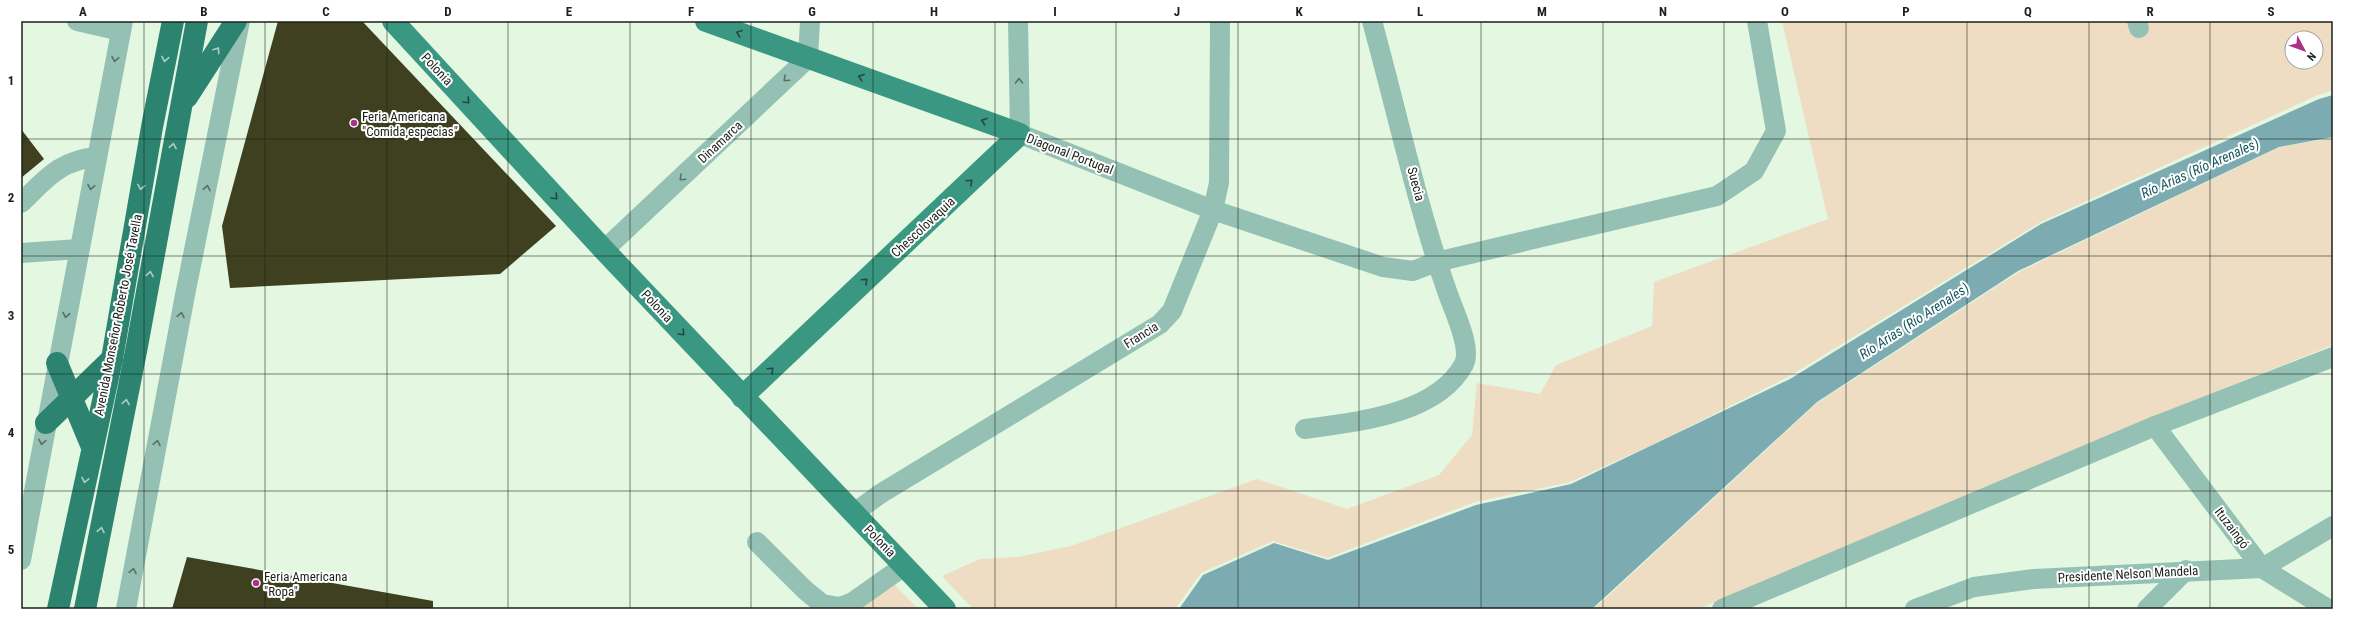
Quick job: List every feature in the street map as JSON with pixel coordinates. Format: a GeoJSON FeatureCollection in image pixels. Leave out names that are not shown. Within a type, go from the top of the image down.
{"type":"FeatureCollection","features":[{"type":"Feature","properties":{"kind":"highway","name":"Avenida Monseñor Roberto José Tavella"},"geometry":{"type":"LineString","coordinates":[[58,609],[112,359],[173,21]]}},
{"type":"Feature","properties":{"kind":"highway","name":"Avenida Monseñor Roberto José Tavella"},"geometry":{"type":"LineString","coordinates":[[85,609],[137,346],[180,106],[197,21]]}},
{"type":"Feature","properties":{"kind":"highway"},"geometry":{"type":"LineString","coordinates":[[180,106],[236,21]]}},
{"type":"Feature","properties":{"kind":"highway"},"geometry":{"type":"LineString","coordinates":[[46,423],[112,359]]}},
{"type":"Feature","properties":{"kind":"highway"},"geometry":{"type":"LineString","coordinates":[[57,363],[71,400],[92,447]]}},
{"type":"Feature","properties":{"kind":"main road","name":"Polonia"},"geometry":{"type":"LineString","coordinates":[[393,21],[604,250],[945,609]]}},
{"type":"Feature","properties":{"kind":"main road","name":"Diagonal Portugal"},"geometry":{"type":"LineString","coordinates":[[706,21],[1020,134]]}},
{"type":"Feature","properties":{"kind":"main road","name":"Chescolovaquia"},"geometry":{"type":"LineString","coordinates":[[742,397],[1020,134]]}},
{"type":"Feature","properties":{"kind":"street"},"geometry":{"type":"LineString","coordinates":[[21,560],[78,249],[122,26],[77,21]]}},
{"type":"Feature","properties":{"kind":"street"},"geometry":{"type":"LineString","coordinates":[[126,609],[185,295],[240,21]]}},
{"type":"Feature","properties":{"kind":"street"},"geometry":{"type":"LineString","coordinates":[[808,58],[810,21]]}},
{"type":"Feature","properties":{"kind":"street"},"geometry":{"type":"LineString","coordinates":[[1018,21],[1020,134]]}},
{"type":"Feature","properties":{"kind":"street","name":"Francia"},"geometry":{"type":"LineString","coordinates":[[854,513],[887,490],[1160,324],[1172,311],[1213,210],[1219,183],[1220,21]]}},
{"type":"Feature","properties":{"kind":"street","name":"Suecia"},"geometry":{"type":"LineString","coordinates":[[1305,429],[1358,421],[1409,407],[1437,392],[1456,376],[1465,362],[1466,345],[1436,262],[1372,21]]}},
{"type":"Feature","properties":{"kind":"street","name":"Diagonal Portugal"},"geometry":{"type":"LineString","coordinates":[[1020,134],[1213,210],[1383,267],[1413,271],[1436,262],[1717,196],[1754,171],[1776,131],[1757,21]]}},
{"type":"Feature","properties":{"kind":"street","name":"Dinamarca"},"geometry":{"type":"LineString","coordinates":[[604,250],[808,58]]}},
{"type":"Feature","properties":{"kind":"street"},"geometry":{"type":"LineString","coordinates":[[21,204],[44,181],[66,163],[81,158],[97,156]]}},
{"type":"Feature","properties":{"kind":"street"},"geometry":{"type":"LineString","coordinates":[[21,253],[78,249]]}},
{"type":"Feature","properties":{"kind":"street"},"geometry":{"type":"LineString","coordinates":[[1722,609],[2155,426],[2333,357]]}},
{"type":"Feature","properties":{"kind":"street","name":"Ituzaingó"},"geometry":{"type":"LineString","coordinates":[[2155,426],[2262,568],[2328,609]]}},
{"type":"Feature","properties":{"kind":"street","name":"Presidente Nelson Mandela"},"geometry":{"type":"LineString","coordinates":[[1915,609],[1974,587],[2034,579],[2186,570],[2262,568],[2333,526]]}},
{"type":"Feature","properties":{"kind":"street"},"geometry":{"type":"LineString","coordinates":[[757,542],[805,590],[822,604],[840,607],[853,602],[904,566]]}},
{"type":"Feature","properties":{"kind":"street"},"geometry":{"type":"LineString","coordinates":[[2147,609],[2186,570]]}},
{"type":"Feature","properties":{"kind":"shaded area"},"geometry":{"type":"Polygon","coordinates":[[[1782,21],[2333,21],[2333,90],[2316,96],[2041,222],[1788,377],[1658,442],[1570,482],[1475,502],[1327,558],[1273,541],[1201,573],[1175,609],[973,609],[942,576],[980,559],[1018,557],[1071,546],[1257,479],[1347,509],[1439,475],[1472,435],[1477,383],[1540,394],[1556,365],[1652,326],[1654,282],[1828,219],[1782,21]]]}},
{"type":"Feature","properties":{"kind":"shaded area"},"geometry":{"type":"Polygon","coordinates":[[[2333,138],[2333,345],[2151,418],[1698,609],[1594,609],[1817,403],[2019,272],[2280,147],[2333,138]]]}},
{"type":"Feature","properties":{"kind":"shaded area"},"geometry":{"type":"Polygon","coordinates":[[[894,584],[918,609],[847,609],[894,584]]]}},
{"type":"Feature","properties":{"kind":"water","name":"Río Arias (Río Arenales)"},"geometry":{"type":"Polygon","coordinates":[[[2333,95],[2333,137],[2279,147],[2018,271],[1817,402],[1592,609],[1179,609],[1203,575],[1274,543],[1328,560],[1476,505],[1571,484],[1790,379],[2041,224],[2319,99],[2333,95]]]}},
{"type":"Feature","properties":{"kind":"building","name":"Feria Americana \"Comida,especias\""},"geometry":{"type":"Polygon","coordinates":[[[278,21],[362,21],[556,226],[500,274],[230,288],[222,226],[278,21]]]}},
{"type":"Feature","properties":{"kind":"building"},"geometry":{"type":"Polygon","coordinates":[[[21,129],[44,159],[21,178],[21,129]]]}},
{"type":"Feature","properties":{"kind":"building","name":"Feria Americana \"Ropa\""},"geometry":{"type":"Polygon","coordinates":[[[187,557],[433,601],[433,609],[172,609],[187,557]]]}},
{"type":"Feature","properties":{"kind":"place","name":"Feria Americana \"Comida,especias\""},"geometry":{"type":"Point","coordinates":[354,123]}},
{"type":"Feature","properties":{"kind":"place","name":"Feria Americana \"Ropa\""},"geometry":{"type":"Point","coordinates":[256,583]}}]}
